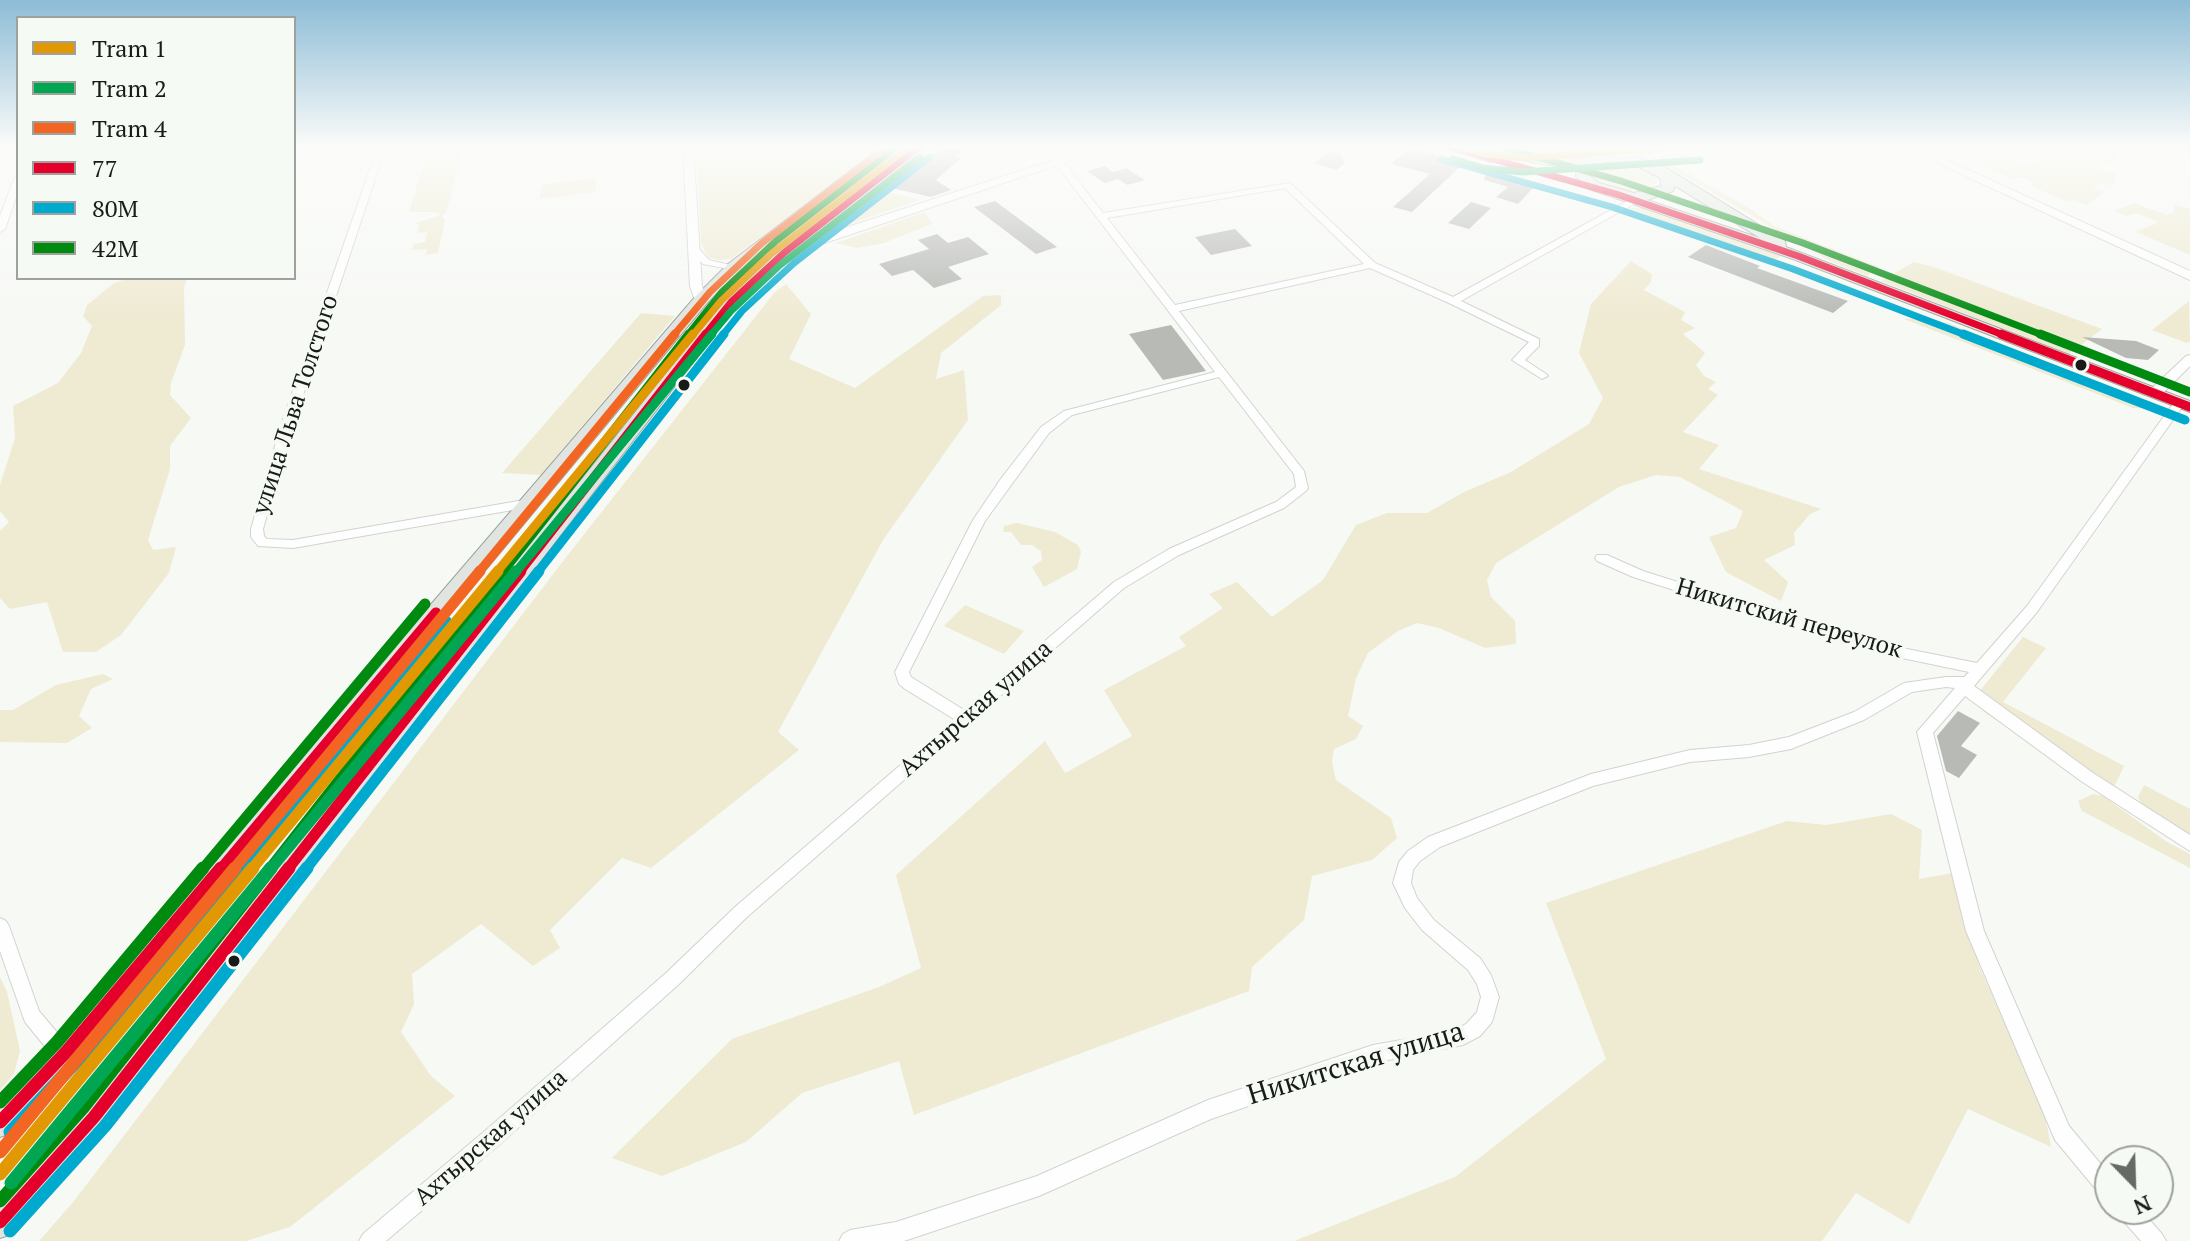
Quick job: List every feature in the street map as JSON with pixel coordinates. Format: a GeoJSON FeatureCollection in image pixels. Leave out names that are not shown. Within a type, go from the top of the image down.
{"type":"FeatureCollection","features":[{"type":"Feature","properties":{"kind":"main road"},"geometry":{"type":"LineString","coordinates":[[0,1122],[67,1051],[701,300],[734,267],[816,204]]}},
{"type":"Feature","properties":{"kind":"main road"},"geometry":{"type":"LineString","coordinates":[[0,1222],[94,1117],[732,301],[785,252],[847,204]]}},
{"type":"Feature","properties":{"kind":"main road"},"geometry":{"type":"LineString","coordinates":[[734,267],[758,255],[785,252],[931,204]]}},
{"type":"Feature","properties":{"kind":"main road"},"geometry":{"type":"LineString","coordinates":[[1643,204],[1798,256],[2184,405]]}},
{"type":"Feature","properties":{"kind":"main road"},"geometry":{"type":"LineString","coordinates":[[1717,204],[1798,256]]}},
{"type":"Feature","properties":{"kind":"main road"},"geometry":{"type":"LineString","coordinates":[[2033,204],[2190,276]]}},
{"type":"Feature","properties":{"kind":"street"},"geometry":{"type":"LineString","coordinates":[[0,229],[9,204]]}},
{"type":"Feature","properties":{"kind":"street","name":"улица Льва Толстого"},"geometry":{"type":"LineString","coordinates":[[362,204],[287,425],[257,529],[258,537],[263,543],[293,544],[530,503]]}},
{"type":"Feature","properties":{"kind":"street"},"geometry":{"type":"LineString","coordinates":[[692,204],[696,286],[701,300]]}},
{"type":"Feature","properties":{"kind":"street","name":"Ахтырская улица"},"geometry":{"type":"LineString","coordinates":[[370,1241],[505,1127],[672,979],[741,912],[1119,585],[1174,552],[1280,505],[1302,488],[1300,474],[1091,204]]}},
{"type":"Feature","properties":{"kind":"street"},"geometry":{"type":"LineString","coordinates":[[1100,216],[1173,204]]}},
{"type":"Feature","properties":{"kind":"street"},"geometry":{"type":"LineString","coordinates":[[1307,204],[1371,265],[1535,341],[1534,346],[1518,360],[1542,376]]}},
{"type":"Feature","properties":{"kind":"street"},"geometry":{"type":"LineString","coordinates":[[1453,301],[1629,204]]}},
{"type":"Feature","properties":{"kind":"street"},"geometry":{"type":"LineString","coordinates":[[695,250],[706,262],[734,267]]}},
{"type":"Feature","properties":{"kind":"street"},"geometry":{"type":"LineString","coordinates":[[1172,309],[1371,265]]}},
{"type":"Feature","properties":{"kind":"street"},"geometry":{"type":"LineString","coordinates":[[2155,393],[2190,359]]}},
{"type":"Feature","properties":{"kind":"street"},"geometry":{"type":"LineString","coordinates":[[965,718],[910,685],[904,680],[902,672],[979,520],[1004,483],[1045,430],[1068,413],[1223,373]]}},
{"type":"Feature","properties":{"kind":"street"},"geometry":{"type":"LineString","coordinates":[[2094,1172],[2062,1133],[1975,931],[1925,732],[2032,609],[2184,405]]}},
{"type":"Feature","properties":{"kind":"street","name":"Никитский переулок"},"geometry":{"type":"LineString","coordinates":[[1602,558],[1638,574],[1767,615],[1902,653],[1980,669]]}},
{"type":"Feature","properties":{"kind":"street","name":"Никитская улица"},"geometry":{"type":"LineString","coordinates":[[850,1241],[896,1233],[1039,1186],[1208,1110],[1358,1059],[1456,1039],[1473,1030],[1485,1016],[1490,997],[1485,981],[1474,964],[1428,925],[1411,903],[1402,883],[1405,867],[1414,856],[1434,842],[1591,780],[1690,756],[1749,751],[1791,743],[1859,716],[1909,687],[1936,682],[1965,684]]}},
{"type":"Feature","properties":{"kind":"street"},"geometry":{"type":"LineString","coordinates":[[1965,684],[2078,771],[2190,844]]}},
{"type":"Feature","properties":{"kind":"street"},"geometry":{"type":"LineString","coordinates":[[0,926],[32,1016],[54,1043],[67,1051]]}},
{"type":"Feature","properties":{"kind":"street"},"geometry":{"type":"LineString","coordinates":[[2140,1225],[2155,1241]]}},
{"type":"Feature","properties":{"kind":"shaded area"},"geometry":{"type":"Polygon","coordinates":[[[411,204],[448,204],[442,216],[445,220],[438,253],[426,255],[427,249],[412,250],[414,244],[425,242],[427,232],[417,233],[419,225],[415,223],[441,215],[435,212],[409,212],[411,204]]]}},
{"type":"Feature","properties":{"kind":"shaded area"},"geometry":{"type":"Polygon","coordinates":[[[699,204],[806,204],[731,259],[708,257],[701,243],[699,204]]]}},
{"type":"Feature","properties":{"kind":"shaded area"},"geometry":{"type":"Polygon","coordinates":[[[854,204],[909,204],[815,236],[854,204]]]}},
{"type":"Feature","properties":{"kind":"shaded area"},"geometry":{"type":"Polygon","coordinates":[[[1732,204],[1741,204],[1774,226],[1879,267],[1877,269],[1812,244],[1808,248],[1871,273],[1867,276],[1830,261],[1732,204]]]}},
{"type":"Feature","properties":{"kind":"shaded area"},"geometry":{"type":"Polygon","coordinates":[[[2132,204],[2167,215],[2174,211],[2174,205],[2190,208],[2190,255],[2136,232],[2158,222],[2136,213],[2126,216],[2114,211],[2132,204]]]}},
{"type":"Feature","properties":{"kind":"shaded area"},"geometry":{"type":"Polygon","coordinates":[[[1630,208],[1643,208],[1782,255],[1770,264],[1630,208]]]}},
{"type":"Feature","properties":{"kind":"shaded area"},"geometry":{"type":"Polygon","coordinates":[[[925,212],[932,224],[884,243],[857,248],[836,243],[925,212]]]}},
{"type":"Feature","properties":{"kind":"shaded area"},"geometry":{"type":"Polygon","coordinates":[[[1631,261],[1652,274],[1651,282],[1644,290],[1685,312],[1681,320],[1695,328],[1683,334],[1705,353],[1696,365],[1704,376],[1716,382],[1708,389],[1718,395],[1683,432],[1719,445],[1699,469],[1821,509],[1810,514],[1794,533],[1795,545],[1764,560],[1788,582],[1781,601],[1726,572],[1709,537],[1736,528],[1743,511],[1680,477],[1656,475],[1619,487],[1496,563],[1487,580],[1491,597],[1515,621],[1516,644],[1485,648],[1439,628],[1417,623],[1398,631],[1368,653],[1356,678],[1348,716],[1363,726],[1356,739],[1334,749],[1332,762],[1336,780],[1391,818],[1397,838],[1372,860],[1312,876],[1304,920],[1252,967],[1249,991],[914,1115],[899,1061],[802,1093],[746,1142],[662,1176],[612,1158],[732,1039],[879,987],[921,968],[896,875],[1045,741],[1065,773],[1132,736],[1104,690],[1186,646],[1179,637],[1223,608],[1209,594],[1237,582],[1272,617],[1323,580],[1356,525],[1387,513],[1427,513],[1464,492],[1511,472],[1589,424],[1603,398],[1579,353],[1591,304],[1631,261]]]}},
{"type":"Feature","properties":{"kind":"shaded area"},"geometry":{"type":"Polygon","coordinates":[[[1914,262],[2102,329],[2069,354],[1881,281],[1914,262]]]}},
{"type":"Feature","properties":{"kind":"shaded area"},"geometry":{"type":"Polygon","coordinates":[[[123,280],[186,280],[185,345],[171,383],[170,395],[191,418],[170,446],[170,469],[148,540],[153,550],[176,547],[169,573],[121,635],[96,652],[63,652],[47,602],[10,609],[0,598],[0,531],[9,522],[0,511],[0,485],[15,438],[13,406],[58,383],[81,353],[92,326],[83,316],[87,305],[114,283],[123,280]]]}},
{"type":"Feature","properties":{"kind":"shaded area"},"geometry":{"type":"Polygon","coordinates":[[[786,284],[811,314],[789,359],[855,388],[983,296],[1001,295],[1001,305],[941,353],[936,379],[964,370],[968,420],[883,540],[778,732],[799,750],[651,868],[622,858],[550,930],[560,948],[533,966],[481,924],[412,974],[414,1004],[401,1032],[431,1076],[455,1096],[290,1227],[246,1241],[39,1241],[74,1201],[567,556],[775,292],[786,284]]]}},
{"type":"Feature","properties":{"kind":"shaded area"},"geometry":{"type":"Polygon","coordinates":[[[2189,301],[2190,341],[2187,343],[2152,330],[2189,301]]]}},
{"type":"Feature","properties":{"kind":"shaded area"},"geometry":{"type":"Polygon","coordinates":[[[641,313],[675,316],[541,475],[502,473],[641,313]]]}},
{"type":"Feature","properties":{"kind":"shaded area"},"geometry":{"type":"Polygon","coordinates":[[[1926,318],[1948,323],[2138,397],[2145,404],[2143,408],[2133,408],[1904,319],[1926,318]]]}},
{"type":"Feature","properties":{"kind":"shaded area"},"geometry":{"type":"Polygon","coordinates":[[[1017,523],[1055,532],[1078,545],[1081,552],[1077,569],[1044,587],[1032,567],[1042,560],[1041,551],[1032,545],[1021,545],[1011,532],[1003,532],[1004,526],[1017,523]]]}},
{"type":"Feature","properties":{"kind":"shaded area"},"geometry":{"type":"Polygon","coordinates":[[[965,605],[1024,631],[1004,654],[944,626],[965,605]]]}},
{"type":"Feature","properties":{"kind":"shaded area"},"geometry":{"type":"Polygon","coordinates":[[[2023,637],[2046,648],[2003,702],[2124,766],[2115,785],[2108,787],[2090,782],[1984,712],[1977,702],[1979,692],[2023,637]]]}},
{"type":"Feature","properties":{"kind":"shaded area"},"geometry":{"type":"Polygon","coordinates":[[[103,674],[113,679],[91,689],[79,716],[92,728],[67,743],[0,742],[0,710],[13,710],[56,685],[103,674]]]}},
{"type":"Feature","properties":{"kind":"shaded area"},"geometry":{"type":"Polygon","coordinates":[[[2144,785],[2190,809],[2190,837],[2144,809],[2138,797],[2144,785]]]}},
{"type":"Feature","properties":{"kind":"shaded area"},"geometry":{"type":"Polygon","coordinates":[[[2093,794],[2103,796],[2167,842],[2190,854],[2190,868],[2082,811],[2078,801],[2093,794]]]}},
{"type":"Feature","properties":{"kind":"shaded area"},"geometry":{"type":"Polygon","coordinates":[[[1891,814],[1922,830],[1919,879],[1953,873],[1979,966],[2045,1115],[2051,1147],[1968,1109],[1909,1224],[1856,1193],[1822,1241],[1294,1241],[1455,1177],[1606,1059],[1546,903],[1787,821],[1826,825],[1891,814]]]}},
{"type":"Feature","properties":{"kind":"shaded area"},"geometry":{"type":"Polygon","coordinates":[[[0,977],[7,992],[20,1051],[14,1074],[0,1090],[0,977]]]}},
{"type":"Feature","properties":{"kind":"building"},"geometry":{"type":"Polygon","coordinates":[[[999,204],[1057,247],[1036,254],[974,207],[999,204]]]}},
{"type":"Feature","properties":{"kind":"building"},"geometry":{"type":"Polygon","coordinates":[[[1396,204],[1421,204],[1412,212],[1393,207],[1396,204]]]}},
{"type":"Feature","properties":{"kind":"building"},"geometry":{"type":"Polygon","coordinates":[[[1469,204],[1491,208],[1469,229],[1448,223],[1469,204]]]}},
{"type":"Feature","properties":{"kind":"building"},"geometry":{"type":"Polygon","coordinates":[[[1235,229],[1252,246],[1211,255],[1195,237],[1235,229]]]}},
{"type":"Feature","properties":{"kind":"building"},"geometry":{"type":"Polygon","coordinates":[[[937,234],[948,243],[968,237],[989,254],[948,267],[962,279],[934,288],[913,270],[892,276],[879,264],[929,249],[918,240],[937,234]]]}},
{"type":"Feature","properties":{"kind":"building"},"geometry":{"type":"Polygon","coordinates":[[[1706,245],[1760,266],[1757,268],[1848,301],[1833,313],[1688,257],[1706,245]]]}},
{"type":"Feature","properties":{"kind":"building"},"geometry":{"type":"Polygon","coordinates":[[[1171,325],[1206,371],[1163,380],[1129,334],[1171,325]]]}},
{"type":"Feature","properties":{"kind":"building"},"geometry":{"type":"Polygon","coordinates":[[[2082,337],[2136,341],[2159,350],[2148,360],[2126,358],[2082,337]]]}},
{"type":"Feature","properties":{"kind":"building"},"geometry":{"type":"Polygon","coordinates":[[[1958,711],[1980,723],[1961,746],[1977,755],[1959,778],[1946,771],[1937,736],[1958,711]]]}},
{"type":"Feature","properties":{"kind":"tram line","name":"4"},"geometry":{"type":"LineString","coordinates":[[0,1152],[710,292],[762,243],[813,204]]}},
{"type":"Feature","properties":{"kind":"tram line","name":"1"},"geometry":{"type":"LineString","coordinates":[[0,1174],[721,301],[771,254],[835,204]]}},
{"type":"Feature","properties":{"kind":"tram line","name":"2"},"geometry":{"type":"LineString","coordinates":[[11,1183],[731,311],[780,265],[859,204]]}},
{"type":"Feature","properties":{"kind":"transit line","name":"42M"},"geometry":{"type":"LineString","coordinates":[[0,1201],[83,1108],[722,292],[776,241],[824,204]]}},
{"type":"Feature","properties":{"kind":"transit line","name":"77"},"geometry":{"type":"LineString","coordinates":[[0,1222],[94,1117],[732,301],[785,252],[846,204]]}},
{"type":"Feature","properties":{"kind":"transit line","name":"80М"},"geometry":{"type":"LineString","coordinates":[[10,1231],[105,1126],[742,311],[794,263],[870,204]]}},
{"type":"Feature","properties":{"kind":"transit line","name":"80М"},"geometry":{"type":"LineString","coordinates":[[1601,204],[1793,269],[2185,420]]}},
{"type":"Feature","properties":{"kind":"transit line","name":"77"},"geometry":{"type":"LineString","coordinates":[[1645,204],[1798,256],[2190,407]]}},
{"type":"Feature","properties":{"kind":"transit line","name":"42M"},"geometry":{"type":"LineString","coordinates":[[1688,204],[1803,243],[2190,392]]}},
{"type":"Feature","properties":{"kind":"transit line","name":"42M"},"geometry":{"type":"LineString","coordinates":[[0,1102],[57,1042],[425,604]]}},
{"type":"Feature","properties":{"kind":"transit line","name":"77"},"geometry":{"type":"LineString","coordinates":[[0,1122],[67,1051],[436,613]]}},
{"type":"Feature","properties":{"kind":"transit line","name":"80М"},"geometry":{"type":"LineString","coordinates":[[10,1132],[78,1060],[447,622]]}}]}
